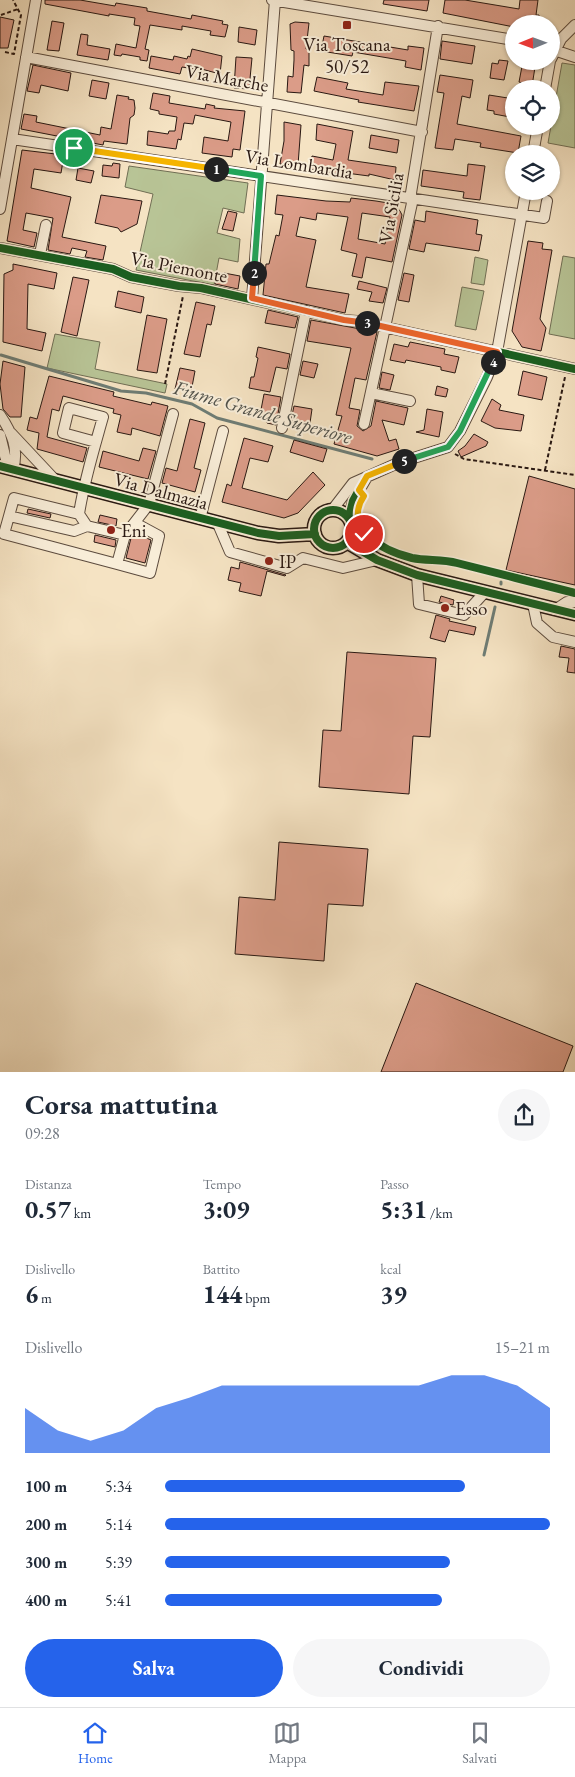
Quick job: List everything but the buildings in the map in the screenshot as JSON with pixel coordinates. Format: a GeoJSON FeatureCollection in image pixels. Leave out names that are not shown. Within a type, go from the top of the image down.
{"type":"FeatureCollection","features":[{"type":"Feature","properties":{"kind":"main road","name":"Via Dalmazia"},"geometry":{"type":"LineString","coordinates":[[7,468],[149,504],[218,524],[279,536],[314,534]]}},
{"type":"Feature","properties":{"kind":"main road"},"geometry":{"type":"LineString","coordinates":[[332,509],[342,511],[349,517],[353,530],[347,542],[336,548],[328,548],[318,541],[314,534],[314,525],[324,511],[332,509]]}},
{"type":"Feature","properties":{"kind":"main road"},"geometry":{"type":"LineString","coordinates":[[347,542],[377,560],[417,575],[575,614]]}},
{"type":"Feature","properties":{"kind":"street"},"geometry":{"type":"LineString","coordinates":[[0,209],[36,0]]}},
{"type":"Feature","properties":{"kind":"street"},"geometry":{"type":"LineString","coordinates":[[252,298],[274,0],[505,38]]}},
{"type":"Feature","properties":{"kind":"street"},"geometry":{"type":"LineString","coordinates":[[560,41],[575,25]]}},
{"type":"Feature","properties":{"kind":"street","name":"Via Sicilia"},"geometry":{"type":"LineString","coordinates":[[364,424],[412,199],[438,26]]}},
{"type":"Feature","properties":{"kind":"street"},"geometry":{"type":"LineString","coordinates":[[560,56],[575,57]]}},
{"type":"Feature","properties":{"kind":"street","name":"Via Marche"},"geometry":{"type":"LineString","coordinates":[[26,58],[422,132]]}},
{"type":"Feature","properties":{"kind":"street","name":"Via Lombardia"},"geometry":{"type":"LineString","coordinates":[[12,139],[544,218],[547,201]]}},
{"type":"Feature","properties":{"kind":"street"},"geometry":{"type":"LineString","coordinates":[[332,509],[353,483],[398,463],[448,447],[464,424],[497,352],[524,200]]}},
{"type":"Feature","properties":{"kind":"street"},"geometry":{"type":"LineString","coordinates":[[40,254],[46,225]]}},
{"type":"Feature","properties":{"kind":"street","name":"Via Piemonte"},"geometry":{"type":"LineString","coordinates":[[0,248],[113,269],[131,277],[252,298],[571,369]]}},
{"type":"Feature","properties":{"kind":"street"},"geometry":{"type":"LineString","coordinates":[[282,428],[306,311]]}},
{"type":"Feature","properties":{"kind":"street"},"geometry":{"type":"LineString","coordinates":[[371,393],[410,402]]}},
{"type":"Feature","properties":{"kind":"street","name":"Via Dalmazia"},"geometry":{"type":"LineString","coordinates":[[149,504],[172,414]]}},
{"type":"Feature","properties":{"kind":"street"},"geometry":{"type":"LineString","coordinates":[[0,416],[11,433],[56,481]]}},
{"type":"Feature","properties":{"kind":"street","name":"Via Dalmazia"},"geometry":{"type":"LineString","coordinates":[[200,519],[223,431]]}},
{"type":"Feature","properties":{"kind":"street"},"geometry":{"type":"LineString","coordinates":[[7,468],[16,449],[11,433]]}},
{"type":"Feature","properties":{"kind":"street"},"geometry":{"type":"LineString","coordinates":[[0,435],[7,468]]}},
{"type":"Feature","properties":{"kind":"street","name":"Via Dalmazia"},"geometry":{"type":"LineString","coordinates":[[83,487],[96,442]]}},
{"type":"Feature","properties":{"kind":"street"},"geometry":{"type":"LineString","coordinates":[[349,517],[353,501],[367,476]]}},
{"type":"Feature","properties":{"kind":"street"},"geometry":{"type":"LineString","coordinates":[[83,487],[79,514],[87,526]]}},
{"type":"Feature","properties":{"kind":"street"},"geometry":{"type":"LineString","coordinates":[[79,514],[14,498],[4,534],[150,573],[159,536],[135,523]]}},
{"type":"Feature","properties":{"kind":"street"},"geometry":{"type":"LineString","coordinates":[[117,564],[125,535],[149,504]]}},
{"type":"Feature","properties":{"kind":"street"},"geometry":{"type":"LineString","coordinates":[[9,516],[74,531],[87,526],[125,535]]}},
{"type":"Feature","properties":{"kind":"street"},"geometry":{"type":"LineString","coordinates":[[218,524],[230,552],[287,568],[303,558],[343,568],[377,560]]}},
{"type":"Feature","properties":{"kind":"street"},"geometry":{"type":"LineString","coordinates":[[417,575],[419,604],[464,615],[485,592]]}},
{"type":"Feature","properties":{"kind":"street"},"geometry":{"type":"LineString","coordinates":[[555,610],[567,602],[575,602]]}},
{"type":"Feature","properties":{"kind":"street"},"geometry":{"type":"LineString","coordinates":[[533,604],[537,623],[553,637],[575,642]]}},
{"type":"Feature","properties":{"kind":"path"},"geometry":{"type":"LineString","coordinates":[[5,52],[14,54],[20,15],[13,0]]}},
{"type":"Feature","properties":{"kind":"path"},"geometry":{"type":"LineString","coordinates":[[1,15],[18,9]]}},
{"type":"Feature","properties":{"kind":"path"},"geometry":{"type":"LineString","coordinates":[[165,384],[185,286]]}},
{"type":"Feature","properties":{"kind":"path"},"geometry":{"type":"LineString","coordinates":[[546,470],[571,369]]}},
{"type":"Feature","properties":{"kind":"path"},"geometry":{"type":"LineString","coordinates":[[458,456],[464,459],[575,475]]}},
{"type":"Feature","properties":{"kind":"green space"},"geometry":{"type":"Polygon","coordinates":[[[562,63],[575,65],[575,148],[548,143],[549,135],[560,135],[559,80],[562,63]]]}},
{"type":"Feature","properties":{"kind":"green space"},"geometry":{"type":"Polygon","coordinates":[[[129,166],[248,183],[244,213],[223,208],[217,233],[240,239],[238,262],[219,258],[214,285],[136,270],[153,194],[125,187],[129,166]]]}},
{"type":"Feature","properties":{"kind":"green space"},"geometry":{"type":"Polygon","coordinates":[[[563,256],[575,258],[575,339],[549,334],[563,256]]]}},
{"type":"Feature","properties":{"kind":"green space"},"geometry":{"type":"Polygon","coordinates":[[[475,257],[488,260],[484,285],[471,283],[475,257]]]}},
{"type":"Feature","properties":{"kind":"green space"},"geometry":{"type":"Polygon","coordinates":[[[462,287],[484,291],[476,330],[455,326],[462,287]]]}},
{"type":"Feature","properties":{"kind":"green space"},"geometry":{"type":"Polygon","coordinates":[[[55,334],[100,342],[95,369],[167,384],[165,393],[47,368],[55,334]]]}},
{"type":"Feature","properties":{"kind":"waterway","name":"Fiume Grande Superiore"},"geometry":{"type":"LineString","coordinates":[[1,355],[121,391],[146,393],[192,404],[217,418],[372,459]]}},
{"type":"Feature","properties":{"kind":"waterway"},"geometry":{"type":"LineString","coordinates":[[484,655],[495,607]]}},
{"type":"Feature","properties":{"kind":"cycle path"},"geometry":{"type":"LineString","coordinates":[[0,248],[113,269],[131,277],[201,288],[575,369]]}},
{"type":"Feature","properties":{"kind":"cycle path"},"geometry":{"type":"LineString","coordinates":[[0,466],[258,533],[279,536],[315,534]]}},
{"type":"Feature","properties":{"kind":"cycle path"},"geometry":{"type":"LineString","coordinates":[[349,517],[353,501],[359,490],[364,495],[358,507],[358,518],[362,528],[369,537],[389,550],[412,558],[451,562],[575,593]]}},
{"type":"Feature","properties":{"kind":"cycle path"},"geometry":{"type":"LineString","coordinates":[[333,510],[347,515],[352,529],[347,543],[333,548],[319,543],[314,529],[319,515],[333,510]]}},
{"type":"Feature","properties":{"kind":"cycle path"},"geometry":{"type":"LineString","coordinates":[[347,542],[377,560],[417,575],[575,614]]}},
{"type":"Feature","properties":{"kind":"place","name":"Via Toscana 50/52"},"geometry":{"type":"Point","coordinates":[347,25]}},
{"type":"Feature","properties":{"kind":"place","name":"Eni"},"geometry":{"type":"Point","coordinates":[111,530]}},
{"type":"Feature","properties":{"kind":"place","name":"IP"},"geometry":{"type":"Point","coordinates":[269,561]}},
{"type":"Feature","properties":{"kind":"place","name":"Esso"},"geometry":{"type":"Point","coordinates":[445,608]}},
{"type":"Feature","properties":{"kind":"route"},"geometry":{"type":"LineString","coordinates":[[74,148],[171,161],[261,176],[252,298],[344,320],[357,321],[497,352],[487,377],[460,431],[448,447],[398,463],[367,476],[359,490],[364,496],[358,506],[357,515],[359,526],[364,534]]}}]}
